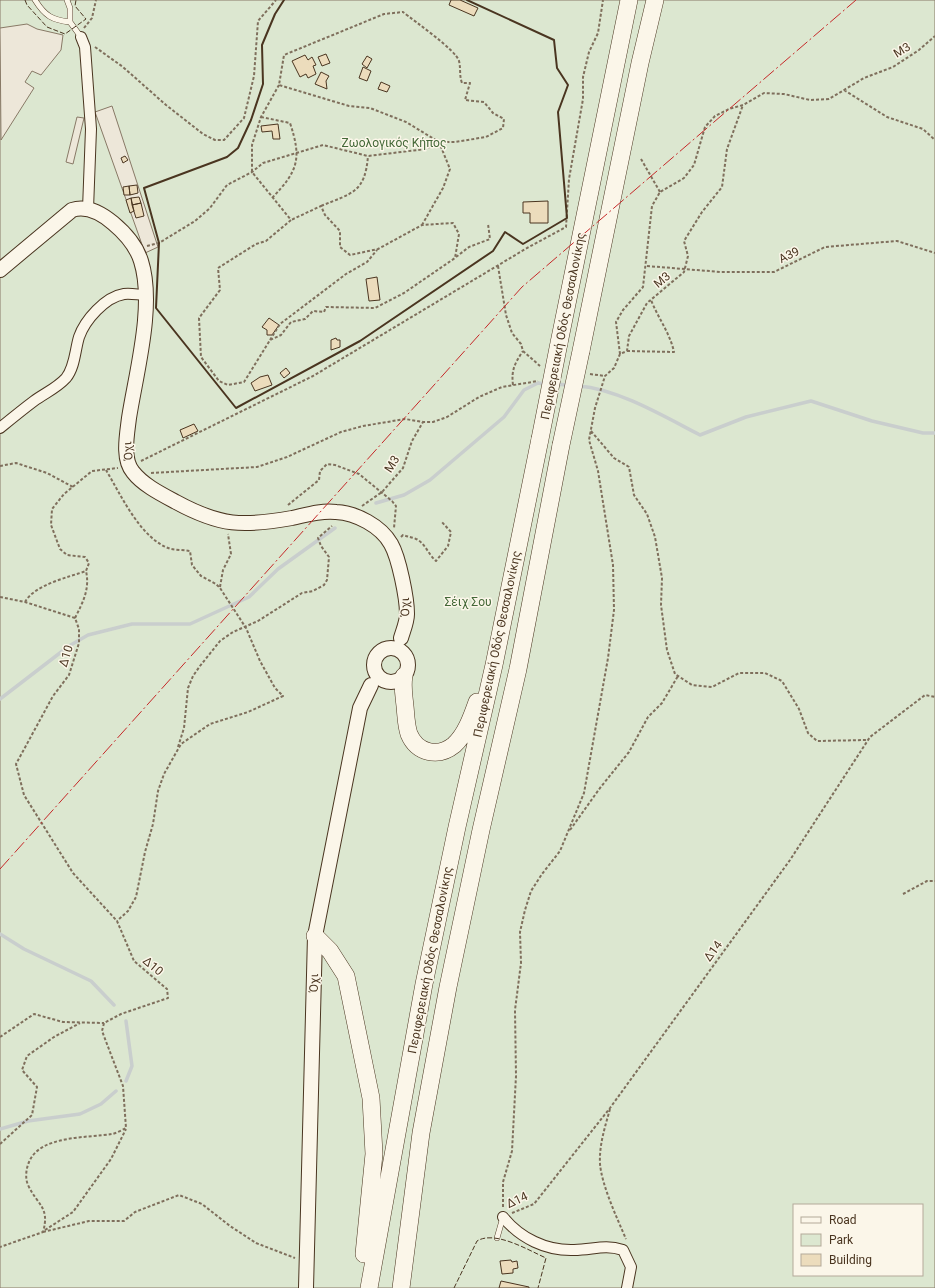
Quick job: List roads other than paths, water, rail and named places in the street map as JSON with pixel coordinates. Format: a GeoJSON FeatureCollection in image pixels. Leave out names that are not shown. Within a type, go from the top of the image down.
{"type":"FeatureCollection","features":[{"type":"Feature","properties":{"kind":"highway","name":"Περιφερειακή Οδός Θεσσαλονίκης"},"geometry":{"type":"LineString","coordinates":[[369,1288],[424,984],[457,827],[494,665],[629,0]]}},
{"type":"Feature","properties":{"kind":"highway","name":"Περιφερειακή Οδός Θεσσαλονίκης"},"geometry":{"type":"LineString","coordinates":[[400,1288],[421,1133],[448,987],[481,830],[518,669],[561,445],[640,63],[655,0]]}},
{"type":"Feature","properties":{"kind":"highway"},"geometry":{"type":"LineString","coordinates":[[404,676],[403,692],[408,732],[418,747],[429,752],[437,753],[454,744],[465,730],[494,665]]}},
{"type":"Feature","properties":{"kind":"highway"},"geometry":{"type":"LineString","coordinates":[[316,936],[330,951],[346,976],[371,1098],[375,1137],[373,1178],[359,1288]]}},
{"type":"Feature","properties":{"kind":"main road"},"geometry":{"type":"LineString","coordinates":[[0,270],[68,211],[78,208],[88,209]]}},
{"type":"Feature","properties":{"kind":"main road","name":"Όχι"},"geometry":{"type":"LineString","coordinates":[[88,209],[109,220],[120,228],[134,245],[143,268],[146,295],[142,340],[128,429],[127,455],[130,466],[138,478],[171,499],[202,516],[226,523],[268,522],[334,511],[352,514],[370,523],[391,544],[400,571],[406,597],[407,616],[401,638],[402,648],[405,655]]}},
{"type":"Feature","properties":{"kind":"main road"},"geometry":{"type":"LineString","coordinates":[[389,648],[400,650],[405,655],[408,666],[404,676],[395,682],[377,683],[373,662],[379,652],[389,648],[401,638]]}},
{"type":"Feature","properties":{"kind":"main road","name":"Όχι"},"geometry":{"type":"LineString","coordinates":[[306,1288],[308,1263],[316,936],[360,708],[377,683]]}},
{"type":"Feature","properties":{"kind":"street"},"geometry":{"type":"LineString","coordinates":[[81,37],[85,47],[91,129],[88,209]]}},
{"type":"Feature","properties":{"kind":"street"},"geometry":{"type":"LineString","coordinates":[[0,428],[35,401],[58,386],[68,376],[79,337],[86,322],[95,312],[112,298],[124,294],[146,295]]}},
{"type":"Feature","properties":{"kind":"street"},"geometry":{"type":"LineString","coordinates":[[503,1217],[513,1229],[530,1240],[551,1247],[573,1250],[610,1246],[623,1250],[630,1267],[627,1288]]}},
{"type":"Feature","properties":{"kind":"lane"},"geometry":{"type":"LineString","coordinates":[[35,0],[45,13],[54,20],[70,22]]}},
{"type":"Feature","properties":{"kind":"lane"},"geometry":{"type":"LineString","coordinates":[[67,0],[70,8],[70,22],[81,37]]}},
{"type":"Feature","properties":{"kind":"lane"},"geometry":{"type":"LineString","coordinates":[[497,1238],[503,1217]]}},
{"type":"Feature","properties":{"kind":"waterway"},"geometry":{"type":"LineString","coordinates":[[376,503],[404,495],[430,480],[504,417],[524,390],[538,383],[546,384]]}},
{"type":"Feature","properties":{"kind":"waterway"},"geometry":{"type":"LineString","coordinates":[[555,384],[568,385]]}},
{"type":"Feature","properties":{"kind":"waterway"},"geometry":{"type":"LineString","coordinates":[[579,386],[594,388],[625,398],[657,412],[700,435],[746,417],[811,401],[872,421],[923,433],[935,433]]}},
{"type":"Feature","properties":{"kind":"waterway"},"geometry":{"type":"LineString","coordinates":[[0,699],[69,646],[88,635],[132,624],[190,624],[249,597],[278,569],[335,528]]}},
{"type":"Feature","properties":{"kind":"waterway"},"geometry":{"type":"LineString","coordinates":[[0,934],[24,949],[91,981],[114,1005]]}},
{"type":"Feature","properties":{"kind":"waterway"},"geometry":{"type":"LineString","coordinates":[[126,1021],[132,1066],[126,1081]]}},
{"type":"Feature","properties":{"kind":"waterway"},"geometry":{"type":"LineString","coordinates":[[0,1129],[28,1121],[80,1114],[101,1104],[116,1091]]}},
{"type":"Feature","properties":{"kind":"park label","name":"Ζωολογικός Κήπος"},"geometry":{"type":"Point","coordinates":[394,143]}},
{"type":"Feature","properties":{"kind":"park label","name":"Σέιχ Σου"},"geometry":{"type":"Point","coordinates":[468,602]}}]}
